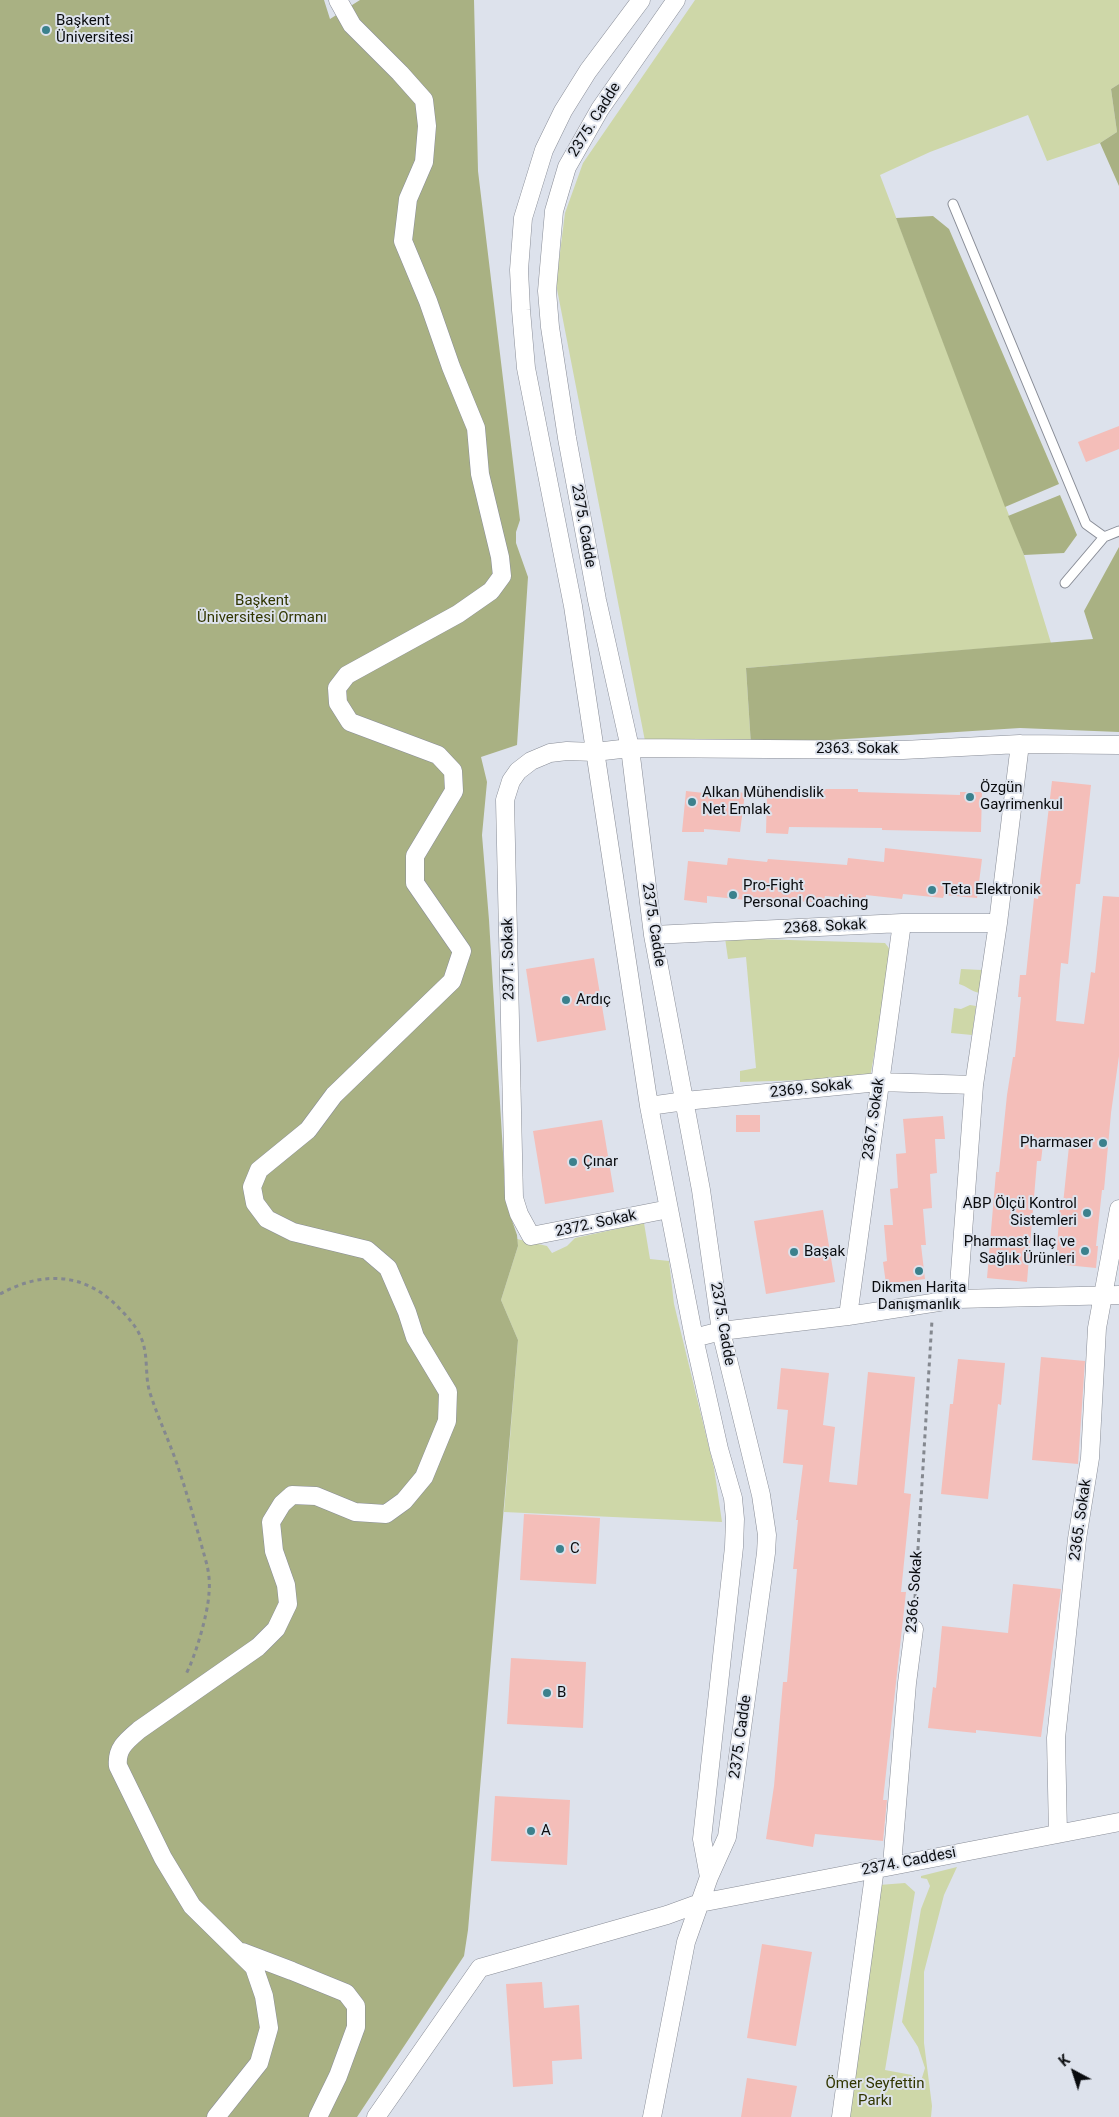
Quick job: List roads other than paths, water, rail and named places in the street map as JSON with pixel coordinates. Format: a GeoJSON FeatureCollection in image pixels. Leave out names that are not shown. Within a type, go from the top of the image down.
{"type":"FeatureCollection","features":[{"type":"Feature","properties":{"kind":"street"},"geometry":{"type":"LineString","coordinates":[[216,2117],[259,2064],[269,2028],[264,1996],[254,1968],[192,1906],[163,1858],[118,1766],[116,1755],[123,1745],[139,1730],[258,1647],[276,1629],[288,1604],[286,1585],[274,1551],[271,1522],[282,1504],[292,1495],[316,1496],[355,1512],[386,1514],[404,1501],[424,1477],[446,1421],[448,1392],[415,1337],[407,1312],[388,1268],[366,1250],[293,1232],[267,1219],[255,1203],[252,1187],[260,1170],[308,1130],[334,1095],[452,981],[462,951],[415,883],[415,856],[454,791],[453,770],[438,755],[350,722],[338,703],[337,688],[347,675],[458,614],[491,591],[502,576],[500,557],[480,474],[476,428],[403,241],[408,199],[424,162],[427,126],[424,100],[400,72],[352,25],[338,0]]}},
{"type":"Feature","properties":{"kind":"street","name":"2375. Cadde"},"geometry":{"type":"LineString","coordinates":[[641,0],[588,72],[563,111],[548,142],[531,186],[525,210],[520,246],[521,310],[526,368],[573,606],[649,1106],[694,1338],[732,1498],[735,1519],[702,1839],[709,1877]]}},
{"type":"Feature","properties":{"kind":"street","name":"2375. Cadde"},"geometry":{"type":"LineString","coordinates":[[652,2117],[686,1942],[709,1877],[727,1837],[766,1544],[761,1495],[721,1331],[701,1190],[653,935],[630,748],[597,600],[566,438],[550,327],[547,291],[554,211],[567,166],[600,109],[676,0]]}},
{"type":"Feature","properties":{"kind":"street"},"geometry":{"type":"LineString","coordinates":[[958,1299],[974,1085],[998,923],[1020,744]]}},
{"type":"Feature","properties":{"kind":"street","name":"2363. Sokak"},"geometry":{"type":"LineString","coordinates":[[595,752],[630,748],[903,750],[1020,744],[1119,745]]}},
{"type":"Feature","properties":{"kind":"street","name":"2371. Sokak"},"geometry":{"type":"LineString","coordinates":[[527,1230],[514,1198],[505,800],[511,781],[518,771],[531,761],[550,753],[567,751],[595,752]]}},
{"type":"Feature","properties":{"kind":"street","name":"2368. Sokak"},"geometry":{"type":"LineString","coordinates":[[653,935],[902,924],[998,923]]}},
{"type":"Feature","properties":{"kind":"street","name":"2367. Sokak"},"geometry":{"type":"LineString","coordinates":[[848,1316],[902,924]]}},
{"type":"Feature","properties":{"kind":"street","name":"2369. Sokak"},"geometry":{"type":"LineString","coordinates":[[649,1106],[879,1082],[974,1085]]}},
{"type":"Feature","properties":{"kind":"street","name":"2365. Sokak"},"geometry":{"type":"LineString","coordinates":[[1058,1834],[1056,1738],[1077,1539],[1090,1458],[1097,1328],[1111,1296],[1119,1208]]}},
{"type":"Feature","properties":{"kind":"street","name":"2372. Sokak"},"geometry":{"type":"LineString","coordinates":[[527,1230],[531,1236],[544,1235],[669,1209]]}},
{"type":"Feature","properties":{"kind":"street"},"geometry":{"type":"LineString","coordinates":[[694,1338],[721,1331],[848,1316],[958,1299],[1111,1296]]}},
{"type":"Feature","properties":{"kind":"street","name":"2366. Sokak"},"geometry":{"type":"LineString","coordinates":[[892,1865],[907,1684],[914,1629]]}},
{"type":"Feature","properties":{"kind":"street","name":"2374. Caddesi"},"geometry":{"type":"LineString","coordinates":[[376,2117],[480,1968],[667,1915],[700,1903],[1119,1822]]}},
{"type":"Feature","properties":{"kind":"street"},"geometry":{"type":"LineString","coordinates":[[842,2117],[875,1868]]}},
{"type":"Feature","properties":{"kind":"street"},"geometry":{"type":"LineString","coordinates":[[239,1951],[346,1993],[356,2006],[356,2027],[338,2076],[318,2117]]}},
{"type":"Feature","properties":{"kind":"lane"},"geometry":{"type":"LineString","coordinates":[[953,204],[1086,524],[1104,537]]}},
{"type":"Feature","properties":{"kind":"lane"},"geometry":{"type":"LineString","coordinates":[[1065,583],[1104,537],[1119,531]]}},
{"type":"Feature","properties":{"kind":"place","name":"Başkent Üniversitesi"},"geometry":{"type":"Point","coordinates":[46,30]}},
{"type":"Feature","properties":{"kind":"place","name":"Özgün Gayrimenkul"},"geometry":{"type":"Point","coordinates":[970,797]}},
{"type":"Feature","properties":{"kind":"place","name":"Alkan Mühendislik Net Emlak"},"geometry":{"type":"Point","coordinates":[692,802]}},
{"type":"Feature","properties":{"kind":"place","name":"Teta Elektronik"},"geometry":{"type":"Point","coordinates":[932,890]}},
{"type":"Feature","properties":{"kind":"place","name":"Pro-Fight Personal Coaching"},"geometry":{"type":"Point","coordinates":[733,895]}},
{"type":"Feature","properties":{"kind":"place","name":"Ardıç"},"geometry":{"type":"Point","coordinates":[566,1000]}},
{"type":"Feature","properties":{"kind":"place","name":"Pharmaser"},"geometry":{"type":"Point","coordinates":[1103,1143]}},
{"type":"Feature","properties":{"kind":"place","name":"Çınar"},"geometry":{"type":"Point","coordinates":[573,1162]}},
{"type":"Feature","properties":{"kind":"place","name":"ABP Ölçü Kontrol Sistemleri"},"geometry":{"type":"Point","coordinates":[1087,1213]}},
{"type":"Feature","properties":{"kind":"place","name":"Pharmast İlaç ve Sağlık Ürünleri"},"geometry":{"type":"Point","coordinates":[1085,1251]}},
{"type":"Feature","properties":{"kind":"place","name":"Başak"},"geometry":{"type":"Point","coordinates":[794,1252]}},
{"type":"Feature","properties":{"kind":"place","name":"Dikmen Harita Danışmanlık"},"geometry":{"type":"Point","coordinates":[919,1271]}},
{"type":"Feature","properties":{"kind":"place","name":"C"},"geometry":{"type":"Point","coordinates":[560,1549]}},
{"type":"Feature","properties":{"kind":"place","name":"B"},"geometry":{"type":"Point","coordinates":[547,1693]}},
{"type":"Feature","properties":{"kind":"place","name":"A"},"geometry":{"type":"Point","coordinates":[531,1831]}},
{"type":"Feature","properties":{"kind":"park label","name":"Başkent Üniversitesi Ormanı"},"geometry":{"type":"Point","coordinates":[262,610]}},
{"type":"Feature","properties":{"kind":"park label","name":"Ömer Seyfettin Parkı"},"geometry":{"type":"Point","coordinates":[875,2092]}}]}
